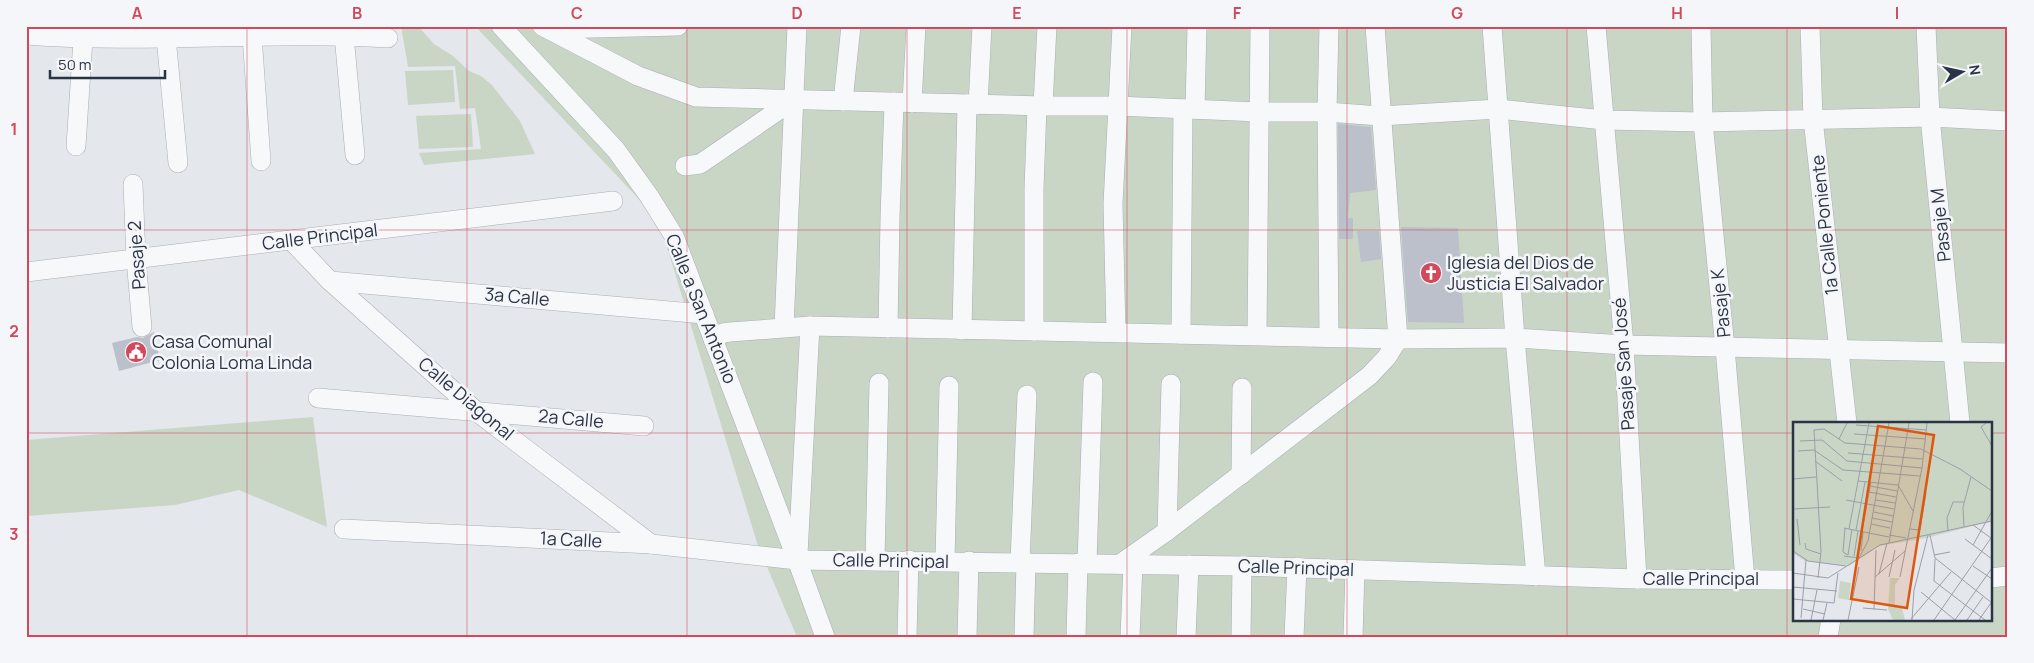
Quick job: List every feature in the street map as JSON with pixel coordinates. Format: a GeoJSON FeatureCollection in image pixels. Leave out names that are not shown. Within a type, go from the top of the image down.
{"type":"FeatureCollection","features":[{"type":"Feature","properties":{"kind":"street","name":"Calle a San Antonio"},"geometry":{"type":"LineString","coordinates":[[501,26],[616,150],[649,196],[674,236],[825,637]]}},
{"type":"Feature","properties":{"kind":"street"},"geometry":{"type":"LineString","coordinates":[[546,28],[678,26]]}},
{"type":"Feature","properties":{"kind":"street"},"geometry":{"type":"LineString","coordinates":[[784,327],[797,26]]}},
{"type":"Feature","properties":{"kind":"street"},"geometry":{"type":"LineString","coordinates":[[843,101],[851,26]]}},
{"type":"Feature","properties":{"kind":"street"},"geometry":{"type":"LineString","coordinates":[[888,328],[890,218],[903,102],[916,26]]}},
{"type":"Feature","properties":{"kind":"street"},"geometry":{"type":"LineString","coordinates":[[962,330],[973,104],[982,26]]}},
{"type":"Feature","properties":{"kind":"street"},"geometry":{"type":"LineString","coordinates":[[1034,331],[1034,189],[1047,26]]}},
{"type":"Feature","properties":{"kind":"street"},"geometry":{"type":"LineString","coordinates":[[1116,332],[1113,204],[1122,26]]}},
{"type":"Feature","properties":{"kind":"street"},"geometry":{"type":"LineString","coordinates":[[1181,334],[1189,109],[1197,26]]}},
{"type":"Feature","properties":{"kind":"street"},"geometry":{"type":"LineString","coordinates":[[1257,335],[1260,26]]}},
{"type":"Feature","properties":{"kind":"street"},"geometry":{"type":"LineString","coordinates":[[1328,337],[1327,112],[1329,26]]}},
{"type":"Feature","properties":{"kind":"street"},"geometry":{"type":"LineString","coordinates":[[1130,637],[1127,564],[1167,531],[1369,376],[1386,357],[1398,339],[1380,116],[1375,26]]}},
{"type":"Feature","properties":{"kind":"street"},"geometry":{"type":"LineString","coordinates":[[1492,26],[1515,338],[1536,576]]}},
{"type":"Feature","properties":{"kind":"street","name":"Pasaje San José"},"geometry":{"type":"LineString","coordinates":[[1596,26],[1624,345],[1637,579]]}},
{"type":"Feature","properties":{"kind":"street","name":"Pasaje K"},"geometry":{"type":"LineString","coordinates":[[1700,26],[1703,122],[1745,579]]}},
{"type":"Feature","properties":{"kind":"street","name":"1a Calle Poniente"},"geometry":{"type":"LineString","coordinates":[[1810,26],[1813,119],[1847,422]]}},
{"type":"Feature","properties":{"kind":"street","name":"Pasaje M"},"geometry":{"type":"LineString","coordinates":[[1926,26],[1930,117],[1960,422]]}},
{"type":"Feature","properties":{"kind":"street"},"geometry":{"type":"LineString","coordinates":[[546,28],[638,76],[696,97],[1040,106],[1117,106],[1259,112],[1327,112],[1380,116],[1498,109],[1604,120],[1703,122],[1930,117],[2008,120]]}},
{"type":"Feature","properties":{"kind":"street"},"geometry":{"type":"LineString","coordinates":[[26,36],[84,39],[252,36],[388,38]]}},
{"type":"Feature","properties":{"kind":"street"},"geometry":{"type":"LineString","coordinates":[[252,36],[261,161]]}},
{"type":"Feature","properties":{"kind":"street"},"geometry":{"type":"LineString","coordinates":[[344,36],[355,155]]}},
{"type":"Feature","properties":{"kind":"street"},"geometry":{"type":"LineString","coordinates":[[166,37],[178,163]]}},
{"type":"Feature","properties":{"kind":"street"},"geometry":{"type":"LineString","coordinates":[[76,146],[84,39]]}},
{"type":"Feature","properties":{"kind":"street"},"geometry":{"type":"LineString","coordinates":[[685,166],[700,164],[795,100]]}},
{"type":"Feature","properties":{"kind":"street","name":"Pasaje 2"},"geometry":{"type":"LineString","coordinates":[[133,184],[136,259],[142,327]]}},
{"type":"Feature","properties":{"kind":"street","name":"Calle Principal"},"geometry":{"type":"LineString","coordinates":[[26,272],[613,201]]}},
{"type":"Feature","properties":{"kind":"street","name":"Calle Diagonal"},"geometry":{"type":"LineString","coordinates":[[292,241],[330,281],[477,412],[651,544]]}},
{"type":"Feature","properties":{"kind":"street","name":"3a Calle"},"geometry":{"type":"LineString","coordinates":[[330,281],[704,314]]}},
{"type":"Feature","properties":{"kind":"street"},"geometry":{"type":"LineString","coordinates":[[797,560],[810,326]]}},
{"type":"Feature","properties":{"kind":"street"},"geometry":{"type":"LineString","coordinates":[[714,339],[723,333],[730,332],[810,326],[1398,339],[1515,338],[1624,345],[2008,353]]}},
{"type":"Feature","properties":{"kind":"street"},"geometry":{"type":"LineString","coordinates":[[1076,637],[1083,563],[1093,382]]}},
{"type":"Feature","properties":{"kind":"street"},"geometry":{"type":"LineString","coordinates":[[875,560],[879,383]]}},
{"type":"Feature","properties":{"kind":"street"},"geometry":{"type":"LineString","coordinates":[[1167,531],[1171,384]]}},
{"type":"Feature","properties":{"kind":"street"},"geometry":{"type":"LineString","coordinates":[[945,561],[949,386]]}},
{"type":"Feature","properties":{"kind":"street"},"geometry":{"type":"LineString","coordinates":[[1241,475],[1242,388]]}},
{"type":"Feature","properties":{"kind":"street"},"geometry":{"type":"LineString","coordinates":[[1024,637],[1023,562],[1027,395]]}},
{"type":"Feature","properties":{"kind":"street","name":"2a Calle"},"geometry":{"type":"LineString","coordinates":[[318,398],[644,426]]}},
{"type":"Feature","properties":{"kind":"street","name":"1a Calle"},"geometry":{"type":"LineString","coordinates":[[344,529],[651,544],[797,560]]}},
{"type":"Feature","properties":{"kind":"street","name":"Calle Principal"},"geometry":{"type":"LineString","coordinates":[[797,560],[908,560],[1297,567],[1637,579],[1793,580]]}},
{"type":"Feature","properties":{"kind":"street"},"geometry":{"type":"LineString","coordinates":[[907,637],[908,560]]}},
{"type":"Feature","properties":{"kind":"street"},"geometry":{"type":"LineString","coordinates":[[967,637],[969,561]]}},
{"type":"Feature","properties":{"kind":"street"},"geometry":{"type":"LineString","coordinates":[[1186,637],[1189,565]]}},
{"type":"Feature","properties":{"kind":"street"},"geometry":{"type":"LineString","coordinates":[[1241,637],[1242,566]]}},
{"type":"Feature","properties":{"kind":"street"},"geometry":{"type":"LineString","coordinates":[[1294,637],[1297,567]]}},
{"type":"Feature","properties":{"kind":"street"},"geometry":{"type":"LineString","coordinates":[[1353,637],[1355,570]]}},
{"type":"Feature","properties":{"kind":"street"},"geometry":{"type":"LineString","coordinates":[[1992,578],[2008,576]]}},
{"type":"Feature","properties":{"kind":"street"},"geometry":{"type":"LineString","coordinates":[[1828,637],[1831,620]]}},
{"type":"Feature","properties":{"kind":"green space"},"geometry":{"type":"Polygon","coordinates":[[[401,26],[418,26],[434,44],[453,56],[469,71],[481,76],[492,85],[520,121],[535,154],[424,165],[419,153],[481,149],[475,108],[460,109],[455,66],[408,67],[401,26]]]}},
{"type":"Feature","properties":{"kind":"green space"},"geometry":{"type":"Polygon","coordinates":[[[475,26],[2008,26],[2008,637],[797,637],[758,546],[660,224],[636,196],[475,26]]]}},
{"type":"Feature","properties":{"kind":"green space"},"geometry":{"type":"Polygon","coordinates":[[[453,70],[455,102],[408,105],[405,71],[453,70]]]}},
{"type":"Feature","properties":{"kind":"green space"},"geometry":{"type":"Polygon","coordinates":[[[471,114],[473,147],[419,149],[416,116],[471,114]]]}},
{"type":"Feature","properties":{"kind":"green space"},"geometry":{"type":"Polygon","coordinates":[[[313,417],[327,527],[239,490],[175,505],[26,516],[26,440],[313,417]]]}},
{"type":"Feature","properties":{"kind":"building"},"geometry":{"type":"Polygon","coordinates":[[[1338,124],[1371,127],[1376,190],[1350,193],[1348,218],[1353,218],[1353,239],[1339,239],[1338,124]]]}},
{"type":"Feature","properties":{"kind":"building","name":"Iglesia del Dios de Justicia El Salvador"},"geometry":{"type":"Polygon","coordinates":[[[1401,227],[1458,228],[1464,323],[1408,322],[1401,227]]]}},
{"type":"Feature","properties":{"kind":"building"},"geometry":{"type":"Polygon","coordinates":[[[1357,231],[1379,231],[1381,259],[1361,262],[1357,231]]]}},
{"type":"Feature","properties":{"kind":"building","name":"Casa Comunal Colonia Loma Linda"},"geometry":{"type":"Polygon","coordinates":[[[154,332],[160,360],[119,371],[112,343],[137,337],[143,338],[154,332]]]}},
{"type":"Feature","properties":{"kind":"place","name":"Iglesia del Dios de Justicia El Salvador"},"geometry":{"type":"Point","coordinates":[1431,273]}},
{"type":"Feature","properties":{"kind":"place","name":"Casa Comunal Colonia Loma Linda"},"geometry":{"type":"Point","coordinates":[136,352]}}]}
